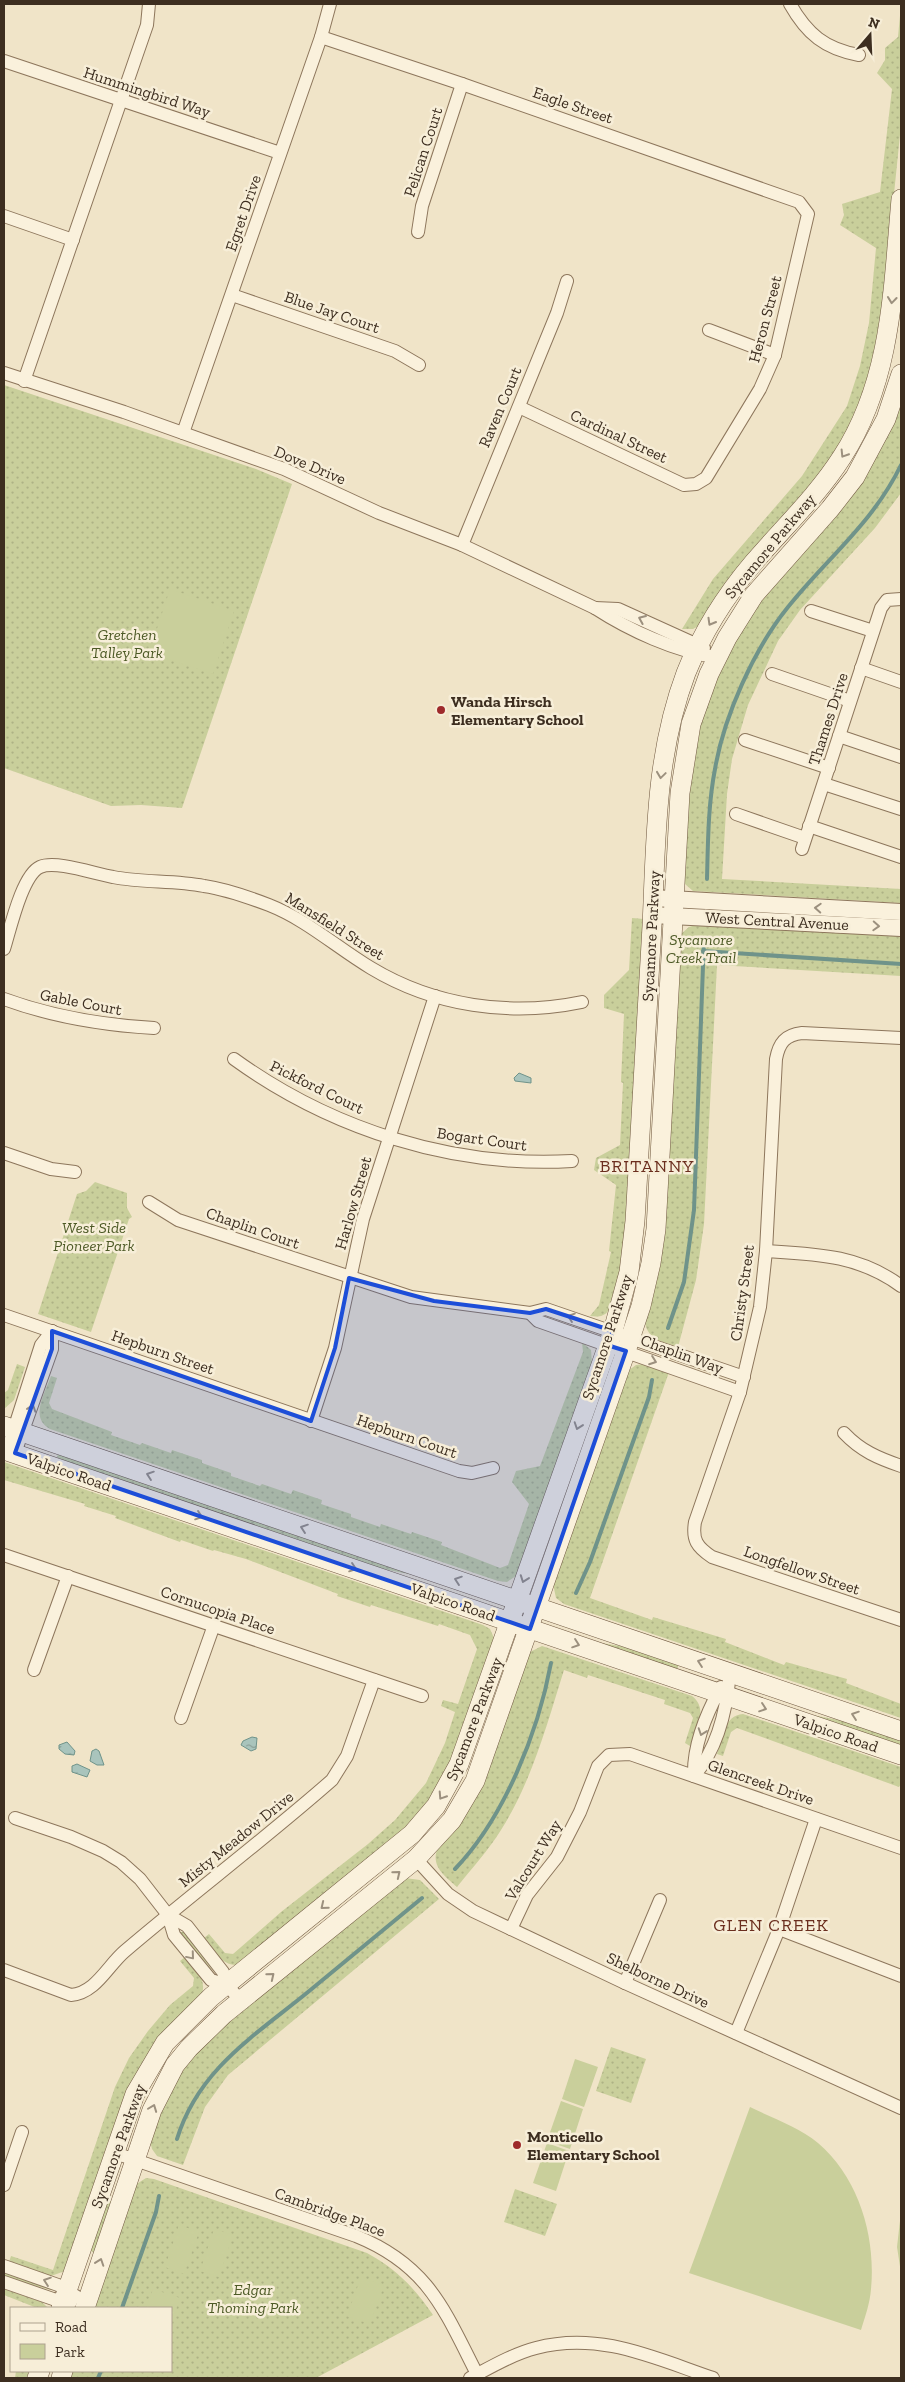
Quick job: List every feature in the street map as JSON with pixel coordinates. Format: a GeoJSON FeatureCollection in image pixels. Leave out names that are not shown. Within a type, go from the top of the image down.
{"type":"FeatureCollection","features":[{"type":"Feature","properties":{"kind":"main road","name":"Sycamore Parkway"},"geometry":{"type":"LineString","coordinates":[[64,2300],[135,2094],[165,2043],[194,2012],[398,1846],[436,1806],[459,1764],[610,1338],[629,1272],[635,1221],[658,798],[664,750],[678,697],[697,649],[720,608],[739,580],[824,482],[854,437],[864,417],[880,370],[890,315],[899,261],[901,199]]}},
{"type":"Feature","properties":{"kind":"main road","name":"Sycamore Parkway"},"geometry":{"type":"LineString","coordinates":[[86,2306],[155,2104],[175,2066],[204,2032],[416,1859],[452,1820],[475,1781],[629,1344],[651,1263],[656,1229],[680,793],[691,724],[716,657],[754,595],[830,509],[855,477],[886,419],[901,374]]}},
{"type":"Feature","properties":{"kind":"main road","name":"Valpico Road"},"geometry":{"type":"LineString","coordinates":[[13,1429],[901,1731]]}},
{"type":"Feature","properties":{"kind":"main road","name":"Valpico Road"},"geometry":{"type":"LineString","coordinates":[[8,1451],[901,1755]]}},
{"type":"Feature","properties":{"kind":"street"},"geometry":{"type":"LineString","coordinates":[[24,380],[121,101],[146,25],[149,4]]}},
{"type":"Feature","properties":{"kind":"street","name":"Egret Drive"},"geometry":{"type":"LineString","coordinates":[[183,433],[321,37],[330,4]]}},
{"type":"Feature","properties":{"kind":"street"},"geometry":{"type":"LineString","coordinates":[[790,4],[812,34],[825,44],[838,52],[859,56]]}},
{"type":"Feature","properties":{"kind":"street","name":"Eagle Street"},"geometry":{"type":"LineString","coordinates":[[321,37],[462,84],[799,202],[808,214]]}},
{"type":"Feature","properties":{"kind":"street","name":"Hummingbird Way"},"geometry":{"type":"LineString","coordinates":[[4,61],[280,154]]}},
{"type":"Feature","properties":{"kind":"street","name":"Pelican Court"},"geometry":{"type":"LineString","coordinates":[[418,232],[422,206],[462,84]]}},
{"type":"Feature","properties":{"kind":"street","name":"Heron Street"},"geometry":{"type":"LineString","coordinates":[[706,478],[760,389],[775,355],[808,214]]}},
{"type":"Feature","properties":{"kind":"street"},"geometry":{"type":"LineString","coordinates":[[4,216],[73,240]]}},
{"type":"Feature","properties":{"kind":"street","name":"Raven Court"},"geometry":{"type":"LineString","coordinates":[[462,545],[557,313],[566,281]]}},
{"type":"Feature","properties":{"kind":"street","name":"Blue Jay Court"},"geometry":{"type":"LineString","coordinates":[[232,295],[395,351],[419,366]]}},
{"type":"Feature","properties":{"kind":"street"},"geometry":{"type":"LineString","coordinates":[[709,330],[775,355]]}},
{"type":"Feature","properties":{"kind":"street","name":"Dove Drive"},"geometry":{"type":"LineString","coordinates":[[4,373],[284,469],[379,513],[462,545],[595,608],[618,609],[716,657]]}},
{"type":"Feature","properties":{"kind":"street","name":"Cardinal Street"},"geometry":{"type":"LineString","coordinates":[[519,407],[684,485],[696,484],[706,478]]}},
{"type":"Feature","properties":{"kind":"street","name":"Thames Drive"},"geometry":{"type":"LineString","coordinates":[[806,838],[881,608],[887,600],[901,600]]}},
{"type":"Feature","properties":{"kind":"street"},"geometry":{"type":"LineString","coordinates":[[811,611],[873,631]]}},
{"type":"Feature","properties":{"kind":"street"},"geometry":{"type":"LineString","coordinates":[[861,668],[901,682]]}},
{"type":"Feature","properties":{"kind":"street"},"geometry":{"type":"LineString","coordinates":[[772,674],[850,701]]}},
{"type":"Feature","properties":{"kind":"street"},"geometry":{"type":"LineString","coordinates":[[839,736],[901,757]]}},
{"type":"Feature","properties":{"kind":"street"},"geometry":{"type":"LineString","coordinates":[[745,740],[829,768]]}},
{"type":"Feature","properties":{"kind":"street"},"geometry":{"type":"LineString","coordinates":[[824,784],[901,809]]}},
{"type":"Feature","properties":{"kind":"street"},"geometry":{"type":"LineString","coordinates":[[736,814],[806,838],[901,856]]}},
{"type":"Feature","properties":{"kind":"street","name":"Mansfield Street"},"geometry":{"type":"LineString","coordinates":[[4,949],[27,880],[39,867],[63,866],[116,878],[204,886],[269,905],[303,921],[372,969],[434,996],[460,1003],[495,1008],[558,1007],[582,1002]]}},
{"type":"Feature","properties":{"kind":"street","name":"West Central Avenue"},"geometry":{"type":"LineString","coordinates":[[653,907],[901,912]]}},
{"type":"Feature","properties":{"kind":"street","name":"West Central Avenue"},"geometry":{"type":"LineString","coordinates":[[674,908],[901,928]]}},
{"type":"Feature","properties":{"kind":"street","name":"Harlow Street"},"geometry":{"type":"LineString","coordinates":[[311,1421],[335,1348],[349,1278],[364,1219],[434,996]]}},
{"type":"Feature","properties":{"kind":"street","name":"Gable Court"},"geometry":{"type":"LineString","coordinates":[[4,999],[61,1017],[112,1025],[154,1028]]}},
{"type":"Feature","properties":{"kind":"street","name":"Christy Street"},"geometry":{"type":"LineString","coordinates":[[696,1544],[693,1533],[695,1522],[740,1392],[760,1306],[766,1251],[776,1059],[783,1040],[792,1034],[802,1033],[901,1038]]}},
{"type":"Feature","properties":{"kind":"street","name":"Pickford Court"},"geometry":{"type":"LineString","coordinates":[[234,1059],[281,1090],[316,1108],[389,1138]]}},
{"type":"Feature","properties":{"kind":"street","name":"Bogart Court"},"geometry":{"type":"LineString","coordinates":[[389,1138],[482,1159],[547,1163],[572,1161]]}},
{"type":"Feature","properties":{"kind":"street"},"geometry":{"type":"LineString","coordinates":[[4,1153],[51,1169],[75,1172]]}},
{"type":"Feature","properties":{"kind":"street","name":"Chaplin Court"},"geometry":{"type":"LineString","coordinates":[[149,1202],[178,1220],[349,1278]]}},
{"type":"Feature","properties":{"kind":"street"},"geometry":{"type":"LineString","coordinates":[[766,1251],[828,1255],[866,1266],[901,1286]]}},
{"type":"Feature","properties":{"kind":"street","name":"Chaplin Way"},"geometry":{"type":"LineString","coordinates":[[349,1278],[410,1297],[530,1313],[546,1309],[610,1338],[744,1377]]}},
{"type":"Feature","properties":{"kind":"street","name":"Hepburn Street"},"geometry":{"type":"LineString","coordinates":[[4,1314],[311,1421]]}},
{"type":"Feature","properties":{"kind":"street"},"geometry":{"type":"LineString","coordinates":[[8,1451],[13,1429],[52,1349],[52,1331]]}},
{"type":"Feature","properties":{"kind":"street","name":"Chaplin Way"},"geometry":{"type":"LineString","coordinates":[[629,1344],[740,1392]]}},
{"type":"Feature","properties":{"kind":"street","name":"Hepburn Court"},"geometry":{"type":"LineString","coordinates":[[311,1421],[459,1471],[472,1473],[493,1468]]}},
{"type":"Feature","properties":{"kind":"street"},"geometry":{"type":"LineString","coordinates":[[844,1433],[857,1446],[873,1456],[901,1466]]}},
{"type":"Feature","properties":{"kind":"street","name":"Longfellow Street"},"geometry":{"type":"LineString","coordinates":[[696,1544],[712,1557],[901,1620]]}},
{"type":"Feature","properties":{"kind":"street","name":"Cornucopia Place"},"geometry":{"type":"LineString","coordinates":[[4,1555],[422,1696]]}},
{"type":"Feature","properties":{"kind":"street"},"geometry":{"type":"LineString","coordinates":[[34,1670],[68,1576]]}},
{"type":"Feature","properties":{"kind":"street"},"geometry":{"type":"LineString","coordinates":[[181,1718],[214,1625]]}},
{"type":"Feature","properties":{"kind":"street"},"geometry":{"type":"LineString","coordinates":[[694,1776],[694,1756],[709,1712],[723,1694],[730,1672]]}},
{"type":"Feature","properties":{"kind":"street","name":"Misty Meadow Drive"},"geometry":{"type":"LineString","coordinates":[[4,1970],[71,1995],[90,1988],[123,1952],[332,1780],[347,1756],[374,1680]]}},
{"type":"Feature","properties":{"kind":"street","name":"Glencreek Drive"},"geometry":{"type":"LineString","coordinates":[[609,1755],[630,1754],[901,1848]]}},
{"type":"Feature","properties":{"kind":"street","name":"Valcourt Way"},"geometry":{"type":"LineString","coordinates":[[511,1929],[527,1895],[557,1857],[580,1812],[598,1766],[609,1755]]}},
{"type":"Feature","properties":{"kind":"street"},"geometry":{"type":"LineString","coordinates":[[15,1818],[103,1851],[140,1879],[168,1915],[186,1926],[223,1972],[227,1985],[241,2001]]}},
{"type":"Feature","properties":{"kind":"street"},"geometry":{"type":"LineString","coordinates":[[736,2033],[779,1929],[816,1819]]}},
{"type":"Feature","properties":{"kind":"street","name":"Shelborne Drive"},"geometry":{"type":"LineString","coordinates":[[416,1859],[448,1894],[459,1902],[511,1929],[625,1983],[901,2108]]}},
{"type":"Feature","properties":{"kind":"street"},"geometry":{"type":"LineString","coordinates":[[625,1983],[660,1900]]}},
{"type":"Feature","properties":{"kind":"street"},"geometry":{"type":"LineString","coordinates":[[779,1929],[901,1976]]}},
{"type":"Feature","properties":{"kind":"street"},"geometry":{"type":"LineString","coordinates":[[4,2185],[22,2132]]}},
{"type":"Feature","properties":{"kind":"street","name":"Cambridge Place"},"geometry":{"type":"LineString","coordinates":[[115,2153],[356,2236],[393,2254],[425,2282],[437,2299],[475,2377]]}},
{"type":"Feature","properties":{"kind":"street"},"geometry":{"type":"LineString","coordinates":[[4,2266],[64,2300]]}},
{"type":"Feature","properties":{"kind":"street"},"geometry":{"type":"LineString","coordinates":[[4,2282],[86,2306]]}},
{"type":"Feature","properties":{"kind":"street"},"geometry":{"type":"LineString","coordinates":[[475,2377],[535,2348],[573,2342],[592,2342],[630,2349],[712,2378]]}},
{"type":"Feature","properties":{"kind":"highlighted area"},"geometry":{"type":"Polygon","coordinates":[[[349,1278],[434,1301],[530,1313],[546,1309],[613,1331],[607,1345],[626,1351],[530,1629],[15,1453],[52,1349],[52,1331],[311,1421],[335,1348],[349,1278]]]}},
{"type":"Feature","properties":{"kind":"green space"},"geometry":{"type":"Polygon","coordinates":[[[901,5],[901,125],[881,322],[867,388],[838,450],[702,624],[693,629],[682,629],[713,579],[802,476],[847,406],[860,366],[869,323],[876,248],[840,225],[844,215],[842,204],[880,192],[892,89],[877,73],[885,60],[885,48],[898,37],[901,5]]]}},
{"type":"Feature","properties":{"kind":"green space","name":"Gretchen Talley Park"},"geometry":{"type":"Polygon","coordinates":[[[4,385],[256,469],[292,484],[182,808],[141,805],[111,806],[4,768],[4,385]]]}},
{"type":"Feature","properties":{"kind":"green space","name":"Sycamore Creek Trail"},"geometry":{"type":"Polygon","coordinates":[[[901,402],[901,493],[875,528],[800,610],[778,641],[748,705],[732,759],[727,794],[722,879],[901,889],[901,903],[693,891],[685,884],[683,876],[691,764],[702,717],[716,677],[746,621],[901,402]]]}},
{"type":"Feature","properties":{"kind":"green space"},"geometry":{"type":"Polygon","coordinates":[[[170,589],[234,611],[213,674],[149,653],[170,589]]]}},
{"type":"Feature","properties":{"kind":"green space"},"geometry":{"type":"Polygon","coordinates":[[[632,918],[644,919],[626,1236],[620,1275],[612,1305],[608,1311],[600,1316],[590,1316],[599,1305],[611,1252],[609,1251],[616,1185],[594,1170],[596,1158],[620,1145],[623,1083],[621,1082],[624,1014],[604,1008],[604,995],[629,970],[632,918]]]}},
{"type":"Feature","properties":{"kind":"green space","name":"Sycamore Creek Trail"},"geometry":{"type":"Polygon","coordinates":[[[696,925],[901,936],[901,976],[717,965],[704,1224],[696,1280],[678,1347],[653,1337],[645,1323],[681,934],[689,927],[696,925]]]}},
{"type":"Feature","properties":{"kind":"green space","name":"West Side Pioneer Park"},"geometry":{"type":"Polygon","coordinates":[[[95,1182],[127,1193],[127,1208],[132,1217],[129,1219],[91,1332],[38,1314],[77,1194],[86,1191],[95,1182]]]}},
{"type":"Feature","properties":{"kind":"green space"},"geometry":{"type":"Polygon","coordinates":[[[582,1342],[591,1350],[592,1363],[516,1576],[507,1582],[498,1581],[50,1429],[40,1418],[40,1405],[51,1376],[57,1378],[49,1403],[52,1409],[112,1432],[111,1435],[140,1445],[142,1443],[171,1453],[172,1450],[202,1460],[202,1463],[231,1473],[231,1476],[260,1486],[262,1484],[291,1494],[293,1490],[322,1500],[321,1504],[351,1514],[351,1517],[380,1527],[381,1524],[442,1542],[441,1545],[500,1568],[508,1565],[529,1504],[512,1482],[516,1471],[540,1466],[583,1352],[582,1342]]]}},
{"type":"Feature","properties":{"kind":"green space"},"geometry":{"type":"Polygon","coordinates":[[[17,1364],[25,1367],[14,1400],[4,1409],[4,1393],[8,1390],[17,1364]]]}},
{"type":"Feature","properties":{"kind":"green space"},"geometry":{"type":"Polygon","coordinates":[[[644,1364],[669,1372],[590,1598],[652,1620],[653,1617],[726,1639],[725,1642],[784,1665],[786,1662],[847,1679],[846,1683],[901,1704],[901,1718],[564,1604],[556,1598],[553,1584],[629,1370],[636,1365],[644,1364]]]}},
{"type":"Feature","properties":{"kind":"green space"},"geometry":{"type":"Polygon","coordinates":[[[59,1452],[414,1575],[373,1567],[69,1463],[57,1457],[59,1452]]]}},
{"type":"Feature","properties":{"kind":"green space"},"geometry":{"type":"Polygon","coordinates":[[[4,1462],[483,1625],[490,1629],[494,1638],[453,1760],[436,1792],[408,1826],[236,1965],[222,1959],[204,1938],[209,1934],[225,1953],[233,1954],[281,1912],[368,1844],[395,1820],[426,1783],[445,1743],[455,1712],[441,1706],[443,1700],[458,1704],[477,1649],[470,1635],[439,1624],[438,1626],[371,1605],[370,1607],[337,1596],[338,1594],[246,1559],[213,1551],[181,1540],[180,1542],[115,1518],[116,1516],[84,1506],[85,1504],[4,1480],[4,1462]]]}},
{"type":"Feature","properties":{"kind":"green space"},"geometry":{"type":"Polygon","coordinates":[[[601,1643],[633,1648],[679,1664],[676,1671],[601,1645],[601,1643]]]}},
{"type":"Feature","properties":{"kind":"green space"},"geometry":{"type":"Polygon","coordinates":[[[542,1646],[692,1696],[700,1707],[698,1726],[690,1746],[685,1743],[693,1718],[690,1713],[664,1704],[665,1700],[588,1675],[587,1678],[564,1670],[538,1752],[522,1792],[496,1838],[457,1887],[438,1867],[436,1862],[437,1850],[530,1652],[542,1646]]]}},
{"type":"Feature","properties":{"kind":"green space"},"geometry":{"type":"Polygon","coordinates":[[[743,1714],[901,1767],[901,1784],[899,1787],[737,1728],[731,1732],[723,1756],[717,1754],[722,1735],[728,1723],[737,1715],[743,1714]]]}},
{"type":"Feature","properties":{"kind":"green space"},"geometry":{"type":"Polygon","coordinates":[[[812,1715],[850,1722],[901,1738],[901,1748],[811,1717],[812,1715]]]}},
{"type":"Feature","properties":{"kind":"green space"},"geometry":{"type":"Polygon","coordinates":[[[405,1878],[420,1880],[439,1899],[228,2075],[205,2107],[183,2165],[157,2156],[152,2149],[150,2141],[158,2116],[179,2074],[207,2039],[405,1878]]]}},
{"type":"Feature","properties":{"kind":"green space"},"geometry":{"type":"Polygon","coordinates":[[[181,1932],[184,1932],[215,1973],[181,1935],[181,1932]]]}},
{"type":"Feature","properties":{"kind":"green space"},"geometry":{"type":"Polygon","coordinates":[[[185,1957],[201,1978],[203,1983],[202,1994],[160,2037],[65,2271],[51,2276],[9,2262],[11,2256],[53,2270],[115,2087],[129,2058],[170,2005],[193,1986],[194,1978],[180,1961],[185,1957]]]}},
{"type":"Feature","properties":{"kind":"green space"},"geometry":{"type":"Polygon","coordinates":[[[611,2047],[646,2059],[631,2103],[596,2091],[611,2047]]]}},
{"type":"Feature","properties":{"kind":"green space"},"geometry":{"type":"Polygon","coordinates":[[[575,2059],[598,2067],[584,2107],[562,2099],[575,2059]]]}},
{"type":"Feature","properties":{"kind":"green space"},"geometry":{"type":"Polygon","coordinates":[[[561,2101],[583,2109],[570,2149],[547,2141],[561,2101]]]}},
{"type":"Feature","properties":{"kind":"green space"},"geometry":{"type":"Polygon","coordinates":[[[750,2107],[811,2137],[832,2157],[854,2191],[862,2210],[871,2249],[870,2299],[861,2330],[689,2273],[750,2107]]]}},
{"type":"Feature","properties":{"kind":"green space"},"geometry":{"type":"Polygon","coordinates":[[[547,2143],[569,2151],[556,2191],[533,2183],[547,2143]]]}},
{"type":"Feature","properties":{"kind":"green space","name":"Edgar Thoming Park"},"geometry":{"type":"Polygon","coordinates":[[[146,2178],[154,2179],[367,2253],[387,2265],[404,2280],[433,2315],[316,2378],[69,2378],[71,2372],[172,2372],[172,2307],[92,2307],[135,2185],[146,2178]]]}},
{"type":"Feature","properties":{"kind":"green space"},"geometry":{"type":"Polygon","coordinates":[[[515,2189],[557,2204],[545,2236],[504,2222],[515,2189]]]}},
{"type":"Feature","properties":{"kind":"green space"},"geometry":{"type":"Polygon","coordinates":[[[114,2200],[95,2254],[89,2249],[106,2202],[114,2200]]]}},
{"type":"Feature","properties":{"kind":"green space"},"geometry":{"type":"Polygon","coordinates":[[[901,2212],[901,2273],[897,2247],[901,2212]]]}},
{"type":"Feature","properties":{"kind":"green space"},"geometry":{"type":"Polygon","coordinates":[[[179,2225],[199,2232],[184,2274],[165,2267],[179,2225]]]}},
{"type":"Feature","properties":{"kind":"green space"},"geometry":{"type":"Polygon","coordinates":[[[214,2229],[233,2235],[219,2277],[200,2271],[214,2229]]]}},
{"type":"Feature","properties":{"kind":"green space"},"geometry":{"type":"Polygon","coordinates":[[[4,2272],[51,2289],[51,2290],[4,2277],[4,2272]]]}},
{"type":"Feature","properties":{"kind":"green space"},"geometry":{"type":"Polygon","coordinates":[[[361,2277],[384,2285],[370,2324],[347,2316],[361,2277]]]}},
{"type":"Feature","properties":{"kind":"green space"},"geometry":{"type":"Polygon","coordinates":[[[4,2289],[42,2302],[47,2307],[34,2307],[4,2295],[4,2289]]]}},
{"type":"Feature","properties":{"kind":"green space"},"geometry":{"type":"Polygon","coordinates":[[[153,2289],[180,2298],[172,2320],[172,2307],[146,2307],[153,2289]]]}},
{"type":"Feature","properties":{"kind":"green space"},"geometry":{"type":"Polygon","coordinates":[[[16,2372],[33,2372],[30,2378],[15,2378],[16,2372]]]}},
{"type":"Feature","properties":{"kind":"water"},"geometry":{"type":"Polygon","coordinates":[[[519,1073],[531,1078],[531,1083],[515,1081],[514,1078],[519,1073]]]}},
{"type":"Feature","properties":{"kind":"water"},"geometry":{"type":"Polygon","coordinates":[[[252,1737],[257,1738],[256,1749],[251,1751],[241,1745],[243,1741],[252,1737]]]}},
{"type":"Feature","properties":{"kind":"water"},"geometry":{"type":"Polygon","coordinates":[[[67,1742],[75,1751],[74,1755],[65,1754],[59,1749],[59,1745],[67,1742]]]}},
{"type":"Feature","properties":{"kind":"water"},"geometry":{"type":"Polygon","coordinates":[[[96,1749],[99,1751],[104,1765],[97,1765],[90,1761],[92,1751],[96,1749]]]}},
{"type":"Feature","properties":{"kind":"water"},"geometry":{"type":"Polygon","coordinates":[[[77,1764],[90,1770],[87,1777],[72,1772],[72,1766],[77,1764]]]}},
{"type":"Feature","properties":{"kind":"waterway"},"geometry":{"type":"LineString","coordinates":[[707,879],[708,837],[715,769],[725,727],[742,684],[775,624],[803,589],[877,505],[901,465]]}},
{"type":"Feature","properties":{"kind":"waterway"},"geometry":{"type":"LineString","coordinates":[[668,1328],[684,1282],[694,1210],[704,939]]}},
{"type":"Feature","properties":{"kind":"waterway"},"geometry":{"type":"LineString","coordinates":[[703,951],[901,964]]}},
{"type":"Feature","properties":{"kind":"waterway"},"geometry":{"type":"LineString","coordinates":[[576,1593],[590,1562],[649,1397],[652,1380]]}},
{"type":"Feature","properties":{"kind":"waterway"},"geometry":{"type":"LineString","coordinates":[[455,1869],[489,1825],[516,1773],[537,1718],[551,1663]]}},
{"type":"Feature","properties":{"kind":"waterway"},"geometry":{"type":"LineString","coordinates":[[177,2139],[186,2115],[199,2093],[230,2056],[422,1898]]}},
{"type":"Feature","properties":{"kind":"waterway"},"geometry":{"type":"LineString","coordinates":[[122,2307],[156,2212],[159,2196]]}},
{"type":"Feature","properties":{"kind":"waterway"},"geometry":{"type":"LineString","coordinates":[[98,2378],[101,2372]]}},
{"type":"Feature","properties":{"kind":"place","name":"Wanda Hirsch Elementary School"},"geometry":{"type":"Point","coordinates":[441,710]}},
{"type":"Feature","properties":{"kind":"place","name":"Monticello Elementary School"},"geometry":{"type":"Point","coordinates":[517,2145]}},
{"type":"Feature","properties":{"kind":"district","name":"BRITANNY"},"geometry":{"type":"Point","coordinates":[647,1166]}},
{"type":"Feature","properties":{"kind":"district","name":"GLEN CREEK"},"geometry":{"type":"Point","coordinates":[771,1925]}}]}
